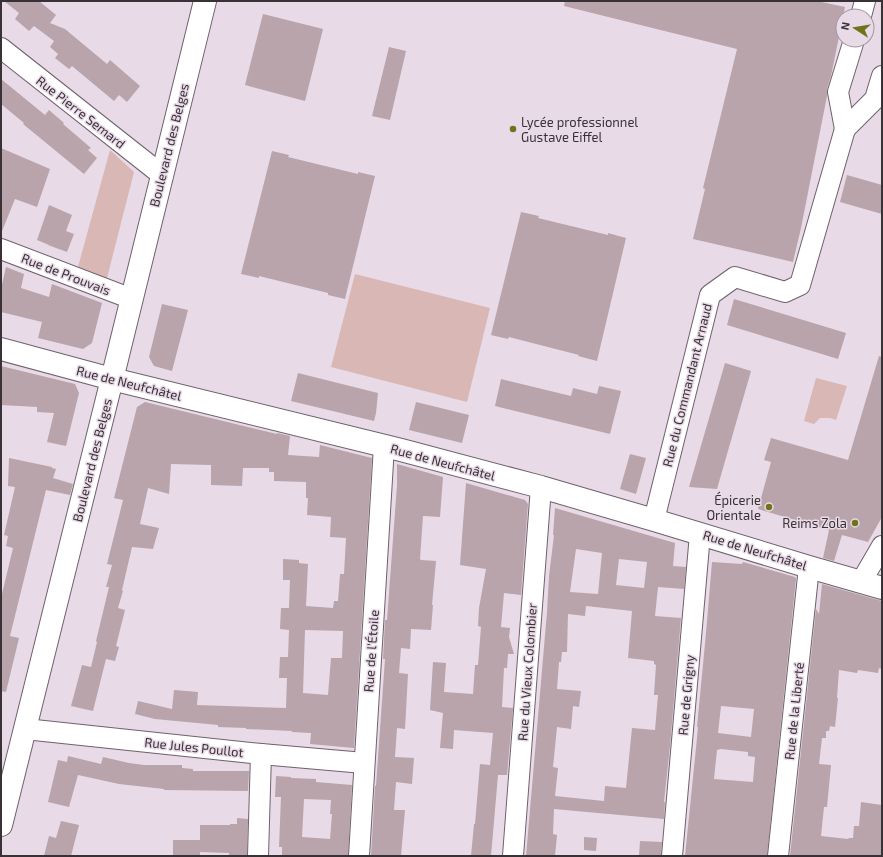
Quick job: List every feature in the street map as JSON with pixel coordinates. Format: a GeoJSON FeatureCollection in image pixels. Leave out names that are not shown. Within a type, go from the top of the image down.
{"type":"FeatureCollection","features":[{"type":"Feature","properties":{"kind":"main road","name":"Boulevard des Belges"},"geometry":{"type":"LineString","coordinates":[[1,824],[205,1]]}},
{"type":"Feature","properties":{"kind":"main road","name":"Rue de Neufchâtel"},"geometry":{"type":"LineString","coordinates":[[1,349],[112,379],[402,450],[541,487],[882,588]]}},
{"type":"Feature","properties":{"kind":"street","name":"Rue Pierre Semard"},"geometry":{"type":"LineString","coordinates":[[1,48],[162,175]]}},
{"type":"Feature","properties":{"kind":"street","name":"Rue du Commandant Arnaud"},"geometry":{"type":"LineString","coordinates":[[654,520],[710,295],[735,277],[785,292],[800,285],[845,129],[838,92],[852,48]]}},
{"type":"Feature","properties":{"kind":"street","name":"Rue du Commandant Arnaud"},"geometry":{"type":"LineString","coordinates":[[845,129],[875,99],[882,76]]}},
{"type":"Feature","properties":{"kind":"street","name":"Rue de Prouvais"},"geometry":{"type":"LineString","coordinates":[[1,249],[132,299]]}},
{"type":"Feature","properties":{"kind":"street","name":"Rue de l'Étoile"},"geometry":{"type":"LineString","coordinates":[[358,856],[384,446]]}},
{"type":"Feature","properties":{"kind":"street","name":"Rue du Vieux Colombier"},"geometry":{"type":"LineString","coordinates":[[513,856],[541,487]]}},
{"type":"Feature","properties":{"kind":"street","name":"Rue de Grigny"},"geometry":{"type":"LineString","coordinates":[[672,856],[700,534]]}},
{"type":"Feature","properties":{"kind":"street"},"geometry":{"type":"LineString","coordinates":[[861,582],[882,546]]}},
{"type":"Feature","properties":{"kind":"street","name":"Rue de la Liberté"},"geometry":{"type":"LineString","coordinates":[[778,856],[809,567]]}},
{"type":"Feature","properties":{"kind":"street","name":"Rue Jules Poullot"},"geometry":{"type":"LineString","coordinates":[[25,729],[261,754],[364,763]]}},
{"type":"Feature","properties":{"kind":"street"},"geometry":{"type":"LineString","coordinates":[[258,856],[261,754]]}},
{"type":"Feature","properties":{"kind":"shaded area"},"geometry":{"type":"Polygon","coordinates":[[[110,150],[134,172],[107,278],[78,267],[110,150]]]}},
{"type":"Feature","properties":{"kind":"shaded area"},"geometry":{"type":"Polygon","coordinates":[[[355,274],[490,308],[467,402],[331,367],[355,274]]]}},
{"type":"Feature","properties":{"kind":"shaded area"},"geometry":{"type":"Polygon","coordinates":[[[816,378],[847,386],[836,420],[830,418],[820,418],[814,424],[804,421],[816,378]]]}},
{"type":"Feature","properties":{"kind":"building"},"geometry":{"type":"Polygon","coordinates":[[[4,1],[39,1],[56,15],[50,23],[65,29],[107,64],[110,60],[140,86],[127,102],[119,95],[114,101],[72,66],[69,69],[55,58],[58,54],[50,47],[54,41],[34,26],[29,31],[15,19],[19,13],[4,1]]]}},
{"type":"Feature","properties":{"kind":"building"},"geometry":{"type":"Polygon","coordinates":[[[565,1],[817,1],[845,7],[835,8],[835,48],[837,48],[827,89],[827,96],[793,262],[693,239],[705,189],[703,188],[737,49],[564,6],[565,1]]]}},
{"type":"Feature","properties":{"kind":"building"},"geometry":{"type":"Polygon","coordinates":[[[263,14],[323,29],[305,101],[245,85],[263,14]]]}},
{"type":"Feature","properties":{"kind":"building"},"geometry":{"type":"Polygon","coordinates":[[[389,47],[406,51],[390,120],[372,116],[389,47]]]}},
{"type":"Feature","properties":{"kind":"building"},"geometry":{"type":"Polygon","coordinates":[[[1,79],[45,115],[49,110],[91,148],[88,150],[97,158],[84,174],[1,104],[1,79]]]}},
{"type":"Feature","properties":{"kind":"building"},"geometry":{"type":"Polygon","coordinates":[[[1,148],[50,169],[37,207],[15,199],[2,231],[1,231],[1,148]]]}},
{"type":"Feature","properties":{"kind":"building"},"geometry":{"type":"Polygon","coordinates":[[[272,151],[289,155],[288,157],[358,174],[358,172],[375,176],[345,299],[328,295],[328,293],[259,276],[259,278],[241,274],[272,151]]]}},
{"type":"Feature","properties":{"kind":"building"},"geometry":{"type":"Polygon","coordinates":[[[847,175],[882,185],[882,214],[840,202],[847,175]]]}},
{"type":"Feature","properties":{"kind":"building"},"geometry":{"type":"Polygon","coordinates":[[[49,205],[72,215],[66,231],[74,234],[67,252],[37,240],[49,205]]]}},
{"type":"Feature","properties":{"kind":"building"},"geometry":{"type":"Polygon","coordinates":[[[521,212],[539,216],[538,218],[626,238],[597,361],[509,337],[508,339],[491,335],[521,212]]]}},
{"type":"Feature","properties":{"kind":"building"},"geometry":{"type":"Polygon","coordinates":[[[6,267],[24,274],[21,288],[49,297],[52,284],[102,303],[92,343],[83,349],[38,338],[42,322],[1,312],[1,289],[6,267]]]}},
{"type":"Feature","properties":{"kind":"building"},"geometry":{"type":"Polygon","coordinates":[[[734,299],[846,333],[838,359],[727,325],[734,299]]]}},
{"type":"Feature","properties":{"kind":"building"},"geometry":{"type":"Polygon","coordinates":[[[162,304],[188,310],[172,371],[154,366],[149,357],[162,304]]]}},
{"type":"Feature","properties":{"kind":"building"},"geometry":{"type":"Polygon","coordinates":[[[879,356],[882,357],[882,517],[868,542],[842,535],[834,561],[823,558],[829,530],[758,509],[771,462],[764,460],[771,438],[848,460],[879,356]]]}},
{"type":"Feature","properties":{"kind":"building"},"geometry":{"type":"Polygon","coordinates":[[[725,363],[751,371],[717,489],[689,487],[725,363]]]}},
{"type":"Feature","properties":{"kind":"building"},"geometry":{"type":"Polygon","coordinates":[[[1,366],[75,384],[79,393],[66,446],[47,442],[54,413],[37,412],[37,407],[1,405],[1,366]]]}},
{"type":"Feature","properties":{"kind":"building"},"geometry":{"type":"Polygon","coordinates":[[[298,373],[378,393],[374,421],[291,401],[298,373]]]}},
{"type":"Feature","properties":{"kind":"building"},"geometry":{"type":"Polygon","coordinates":[[[501,379],[571,396],[573,388],[597,394],[599,386],[621,391],[610,434],[495,406],[501,379]]]}},
{"type":"Feature","properties":{"kind":"building"},"geometry":{"type":"Polygon","coordinates":[[[145,402],[290,436],[288,455],[319,457],[320,445],[372,458],[354,748],[310,744],[311,733],[218,727],[218,725],[155,719],[135,714],[138,701],[172,709],[174,690],[198,692],[197,705],[286,708],[287,678],[279,678],[280,657],[288,657],[289,630],[280,629],[281,608],[289,608],[290,580],[283,580],[283,559],[299,560],[299,563],[308,564],[306,606],[333,608],[334,601],[338,601],[340,574],[344,574],[346,538],[330,537],[331,517],[307,515],[308,498],[306,498],[306,482],[274,481],[274,472],[269,472],[269,468],[243,468],[242,486],[211,485],[211,465],[171,464],[169,494],[148,488],[140,524],[159,528],[153,549],[132,547],[118,608],[125,610],[116,646],[119,647],[115,661],[106,659],[93,711],[71,706],[82,665],[91,667],[97,642],[109,587],[106,587],[112,565],[107,564],[123,500],[114,498],[137,407],[145,402]],[[305,630],[303,693],[328,695],[331,658],[342,658],[343,631],[305,630]]]}},
{"type":"Feature","properties":{"kind":"building"},"geometry":{"type":"Polygon","coordinates":[[[416,402],[469,415],[462,443],[409,430],[416,402]]]}},
{"type":"Feature","properties":{"kind":"building"},"geometry":{"type":"Polygon","coordinates":[[[630,454],[646,458],[636,494],[620,489],[630,454]]]}},
{"type":"Feature","properties":{"kind":"building"},"geometry":{"type":"Polygon","coordinates":[[[9,458],[52,467],[56,469],[53,478],[73,484],[70,495],[46,490],[10,636],[19,638],[6,692],[1,691],[1,598],[13,548],[6,546],[8,536],[4,535],[15,487],[8,486],[9,458]]]}},
{"type":"Feature","properties":{"kind":"building"},"geometry":{"type":"Polygon","coordinates":[[[397,464],[443,477],[440,517],[423,516],[420,559],[436,561],[431,630],[411,629],[410,649],[401,648],[399,673],[408,674],[405,729],[397,728],[395,757],[414,758],[412,784],[396,782],[394,810],[405,810],[401,856],[371,856],[385,659],[383,659],[385,620],[387,620],[397,485],[397,464]]]}},
{"type":"Feature","properties":{"kind":"building"},"geometry":{"type":"Polygon","coordinates":[[[466,483],[525,500],[528,504],[521,595],[504,593],[501,627],[510,628],[509,637],[514,654],[508,654],[507,668],[504,668],[502,707],[513,708],[507,775],[498,775],[491,856],[471,856],[480,764],[490,765],[493,733],[454,730],[453,749],[440,748],[443,713],[430,710],[433,662],[446,663],[444,692],[473,694],[475,665],[478,665],[481,627],[478,626],[479,608],[486,569],[460,565],[466,483]]]}},
{"type":"Feature","properties":{"kind":"building"},"geometry":{"type":"Polygon","coordinates":[[[555,508],[675,543],[673,566],[686,567],[684,589],[658,587],[655,616],[681,618],[664,802],[664,819],[554,809],[553,834],[557,835],[555,856],[526,856],[549,576],[554,535],[555,508]],[[576,549],[570,592],[598,594],[602,553],[576,549]],[[619,559],[616,585],[644,588],[647,562],[619,559]],[[586,606],[585,616],[568,614],[567,652],[562,652],[561,662],[559,662],[557,689],[581,691],[579,707],[573,706],[571,729],[557,727],[553,767],[558,768],[555,796],[604,801],[605,786],[626,788],[632,728],[655,730],[658,695],[654,695],[656,665],[654,664],[654,661],[628,658],[632,611],[586,606]]]}},
{"type":"Feature","properties":{"kind":"building"},"geometry":{"type":"Polygon","coordinates":[[[712,562],[742,564],[743,562],[795,577],[767,856],[685,856],[712,562]],[[721,706],[718,733],[751,737],[754,709],[721,706]],[[721,749],[717,750],[714,779],[753,782],[755,757],[748,756],[748,752],[721,749]]]}},
{"type":"Feature","properties":{"kind":"building"},"geometry":{"type":"Polygon","coordinates":[[[822,584],[882,601],[882,669],[879,668],[878,673],[858,670],[857,673],[839,670],[835,727],[830,726],[829,731],[826,731],[826,738],[822,738],[819,764],[831,765],[827,807],[824,807],[821,836],[848,839],[853,838],[854,826],[859,826],[861,802],[882,805],[882,856],[790,856],[816,609],[819,614],[822,584]]]}},
{"type":"Feature","properties":{"kind":"building"},"geometry":{"type":"Polygon","coordinates":[[[68,756],[101,764],[103,757],[144,765],[182,765],[182,768],[193,769],[193,771],[249,771],[248,791],[164,790],[119,784],[78,775],[69,807],[48,802],[58,760],[67,762],[68,756]]]}},
{"type":"Feature","properties":{"kind":"building"},"geometry":{"type":"Polygon","coordinates":[[[276,776],[316,779],[316,782],[352,785],[348,856],[282,856],[282,847],[279,847],[281,797],[275,797],[276,776]],[[304,799],[302,837],[330,839],[332,814],[330,814],[331,800],[304,799]]]}},
{"type":"Feature","properties":{"kind":"building"},"geometry":{"type":"Polygon","coordinates":[[[237,818],[248,819],[247,856],[229,856],[229,853],[200,852],[200,856],[173,856],[173,840],[200,840],[200,825],[230,825],[237,824],[237,818]]]}},
{"type":"Feature","properties":{"kind":"building"},"geometry":{"type":"Polygon","coordinates":[[[61,821],[79,825],[71,856],[44,856],[49,836],[56,838],[61,821]]]}},
{"type":"Feature","properties":{"kind":"building"},"geometry":{"type":"Polygon","coordinates":[[[584,837],[597,838],[596,851],[584,850],[584,837]]]}},
{"type":"Feature","properties":{"kind":"building"},"geometry":{"type":"Polygon","coordinates":[[[640,841],[662,842],[661,856],[639,856],[640,841]]]}},
{"type":"Feature","properties":{"kind":"place","name":"Lycée professionnel Gustave Eiffel"},"geometry":{"type":"Point","coordinates":[513,129]}},
{"type":"Feature","properties":{"kind":"place","name":"Épicerie Orientale"},"geometry":{"type":"Point","coordinates":[769,507]}},
{"type":"Feature","properties":{"kind":"place","name":"Reims Zola"},"geometry":{"type":"Point","coordinates":[855,523]}}]}
